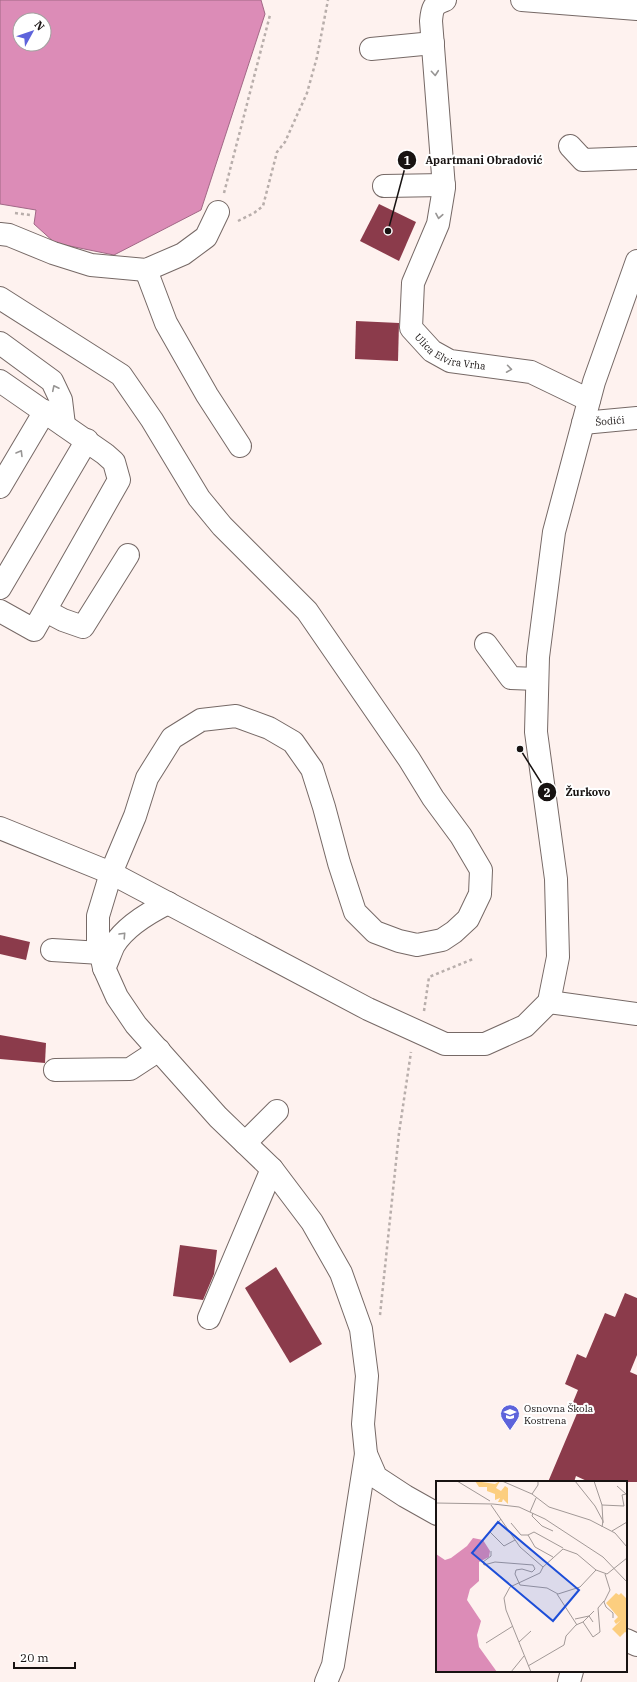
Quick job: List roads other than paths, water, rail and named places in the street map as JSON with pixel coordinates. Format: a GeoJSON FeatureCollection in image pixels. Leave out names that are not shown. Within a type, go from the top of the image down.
{"type":"FeatureCollection","features":[{"type":"Feature","properties":{"kind":"street"},"geometry":{"type":"LineString","coordinates":[[532,0],[637,9]]}},
{"type":"Feature","properties":{"kind":"street","name":"Ulica Elvira Vrha"},"geometry":{"type":"LineString","coordinates":[[435,3],[431,21],[444,185],[438,224],[413,283],[411,328],[432,351],[450,361],[531,372],[589,400]]}},
{"type":"Feature","properties":{"kind":"street"},"geometry":{"type":"LineString","coordinates":[[371,49],[433,44]]}},
{"type":"Feature","properties":{"kind":"street"},"geometry":{"type":"LineString","coordinates":[[570,146],[584,160],[637,158]]}},
{"type":"Feature","properties":{"kind":"street"},"geometry":{"type":"LineString","coordinates":[[384,186],[444,185]]}},
{"type":"Feature","properties":{"kind":"street"},"geometry":{"type":"LineString","coordinates":[[0,234],[9,235],[53,253],[92,265],[146,270],[183,254],[206,237],[218,212]]}},
{"type":"Feature","properties":{"kind":"street"},"geometry":{"type":"LineString","coordinates":[[0,818],[8,831],[112,873],[368,1010],[416,1041],[445,1044],[485,1044],[526,1026],[549,1002],[558,956],[556,879],[536,732],[538,657],[554,532],[594,382],[637,261]]}},
{"type":"Feature","properties":{"kind":"street"},"geometry":{"type":"LineString","coordinates":[[146,270],[166,323],[207,395],[240,446]]}},
{"type":"Feature","properties":{"kind":"street"},"geometry":{"type":"LineString","coordinates":[[0,298],[121,376],[152,420],[199,498],[222,526],[307,611],[409,760],[433,798],[461,836],[481,870],[480,894],[468,919],[454,932],[442,940],[417,945],[399,941],[375,932],[355,912],[339,863],[312,769],[293,742],[269,728],[236,716],[201,720],[172,738],[147,778],[135,816],[112,873],[98,916],[98,941],[102,961],[117,997],[136,1025],[218,1117],[272,1169],[312,1222],[341,1273],[361,1329],[367,1376],[363,1424],[366,1454],[333,1665],[326,1682]]}},
{"type":"Feature","properties":{"kind":"street"},"geometry":{"type":"LineString","coordinates":[[0,343],[52,381],[61,400],[64,425]]}},
{"type":"Feature","properties":{"kind":"street"},"geometry":{"type":"LineString","coordinates":[[0,381],[87,440],[105,454],[114,462],[119,480],[34,630],[0,611]]}},
{"type":"Feature","properties":{"kind":"street"},"geometry":{"type":"LineString","coordinates":[[0,487],[45,411]]}},
{"type":"Feature","properties":{"kind":"street","name":"Šodići"},"geometry":{"type":"LineString","coordinates":[[583,423],[637,418]]}},
{"type":"Feature","properties":{"kind":"street"},"geometry":{"type":"LineString","coordinates":[[3,576],[87,440]]}},
{"type":"Feature","properties":{"kind":"street"},"geometry":{"type":"LineString","coordinates":[[46,611],[63,620],[83,627],[128,555]]}},
{"type":"Feature","properties":{"kind":"street"},"geometry":{"type":"LineString","coordinates":[[486,644],[511,678],[537,679]]}},
{"type":"Feature","properties":{"kind":"street"},"geometry":{"type":"LineString","coordinates":[[102,961],[115,944],[144,915],[168,903]]}},
{"type":"Feature","properties":{"kind":"street"},"geometry":{"type":"LineString","coordinates":[[52,950],[102,961]]}},
{"type":"Feature","properties":{"kind":"street"},"geometry":{"type":"LineString","coordinates":[[549,1002],[637,1014]]}},
{"type":"Feature","properties":{"kind":"street"},"geometry":{"type":"LineString","coordinates":[[55,1070],[130,1068],[159,1050]]}},
{"type":"Feature","properties":{"kind":"street"},"geometry":{"type":"LineString","coordinates":[[245,1143],[278,1112]]}},
{"type":"Feature","properties":{"kind":"street"},"geometry":{"type":"LineString","coordinates":[[209,1318],[272,1169]]}},
{"type":"Feature","properties":{"kind":"street"},"geometry":{"type":"LineString","coordinates":[[366,1454],[376,1476],[405,1496],[436,1513]]}},
{"type":"Feature","properties":{"kind":"street"},"geometry":{"type":"LineString","coordinates":[[627,1640],[637,1645]]}},
{"type":"Feature","properties":{"kind":"street"},"geometry":{"type":"LineString","coordinates":[[569,1682],[572,1672]]}},
{"type":"Feature","properties":{"kind":"place","name":"Apartmani Obradović"},"geometry":{"type":"Point","coordinates":[388,231]}},
{"type":"Feature","properties":{"kind":"place","name":"Žurkovo"},"geometry":{"type":"Point","coordinates":[520,749]}},
{"type":"Feature","properties":{"kind":"place","name":"Osnovna Škola Kostrena"},"geometry":{"type":"Point","coordinates":[510,1431]}}]}
